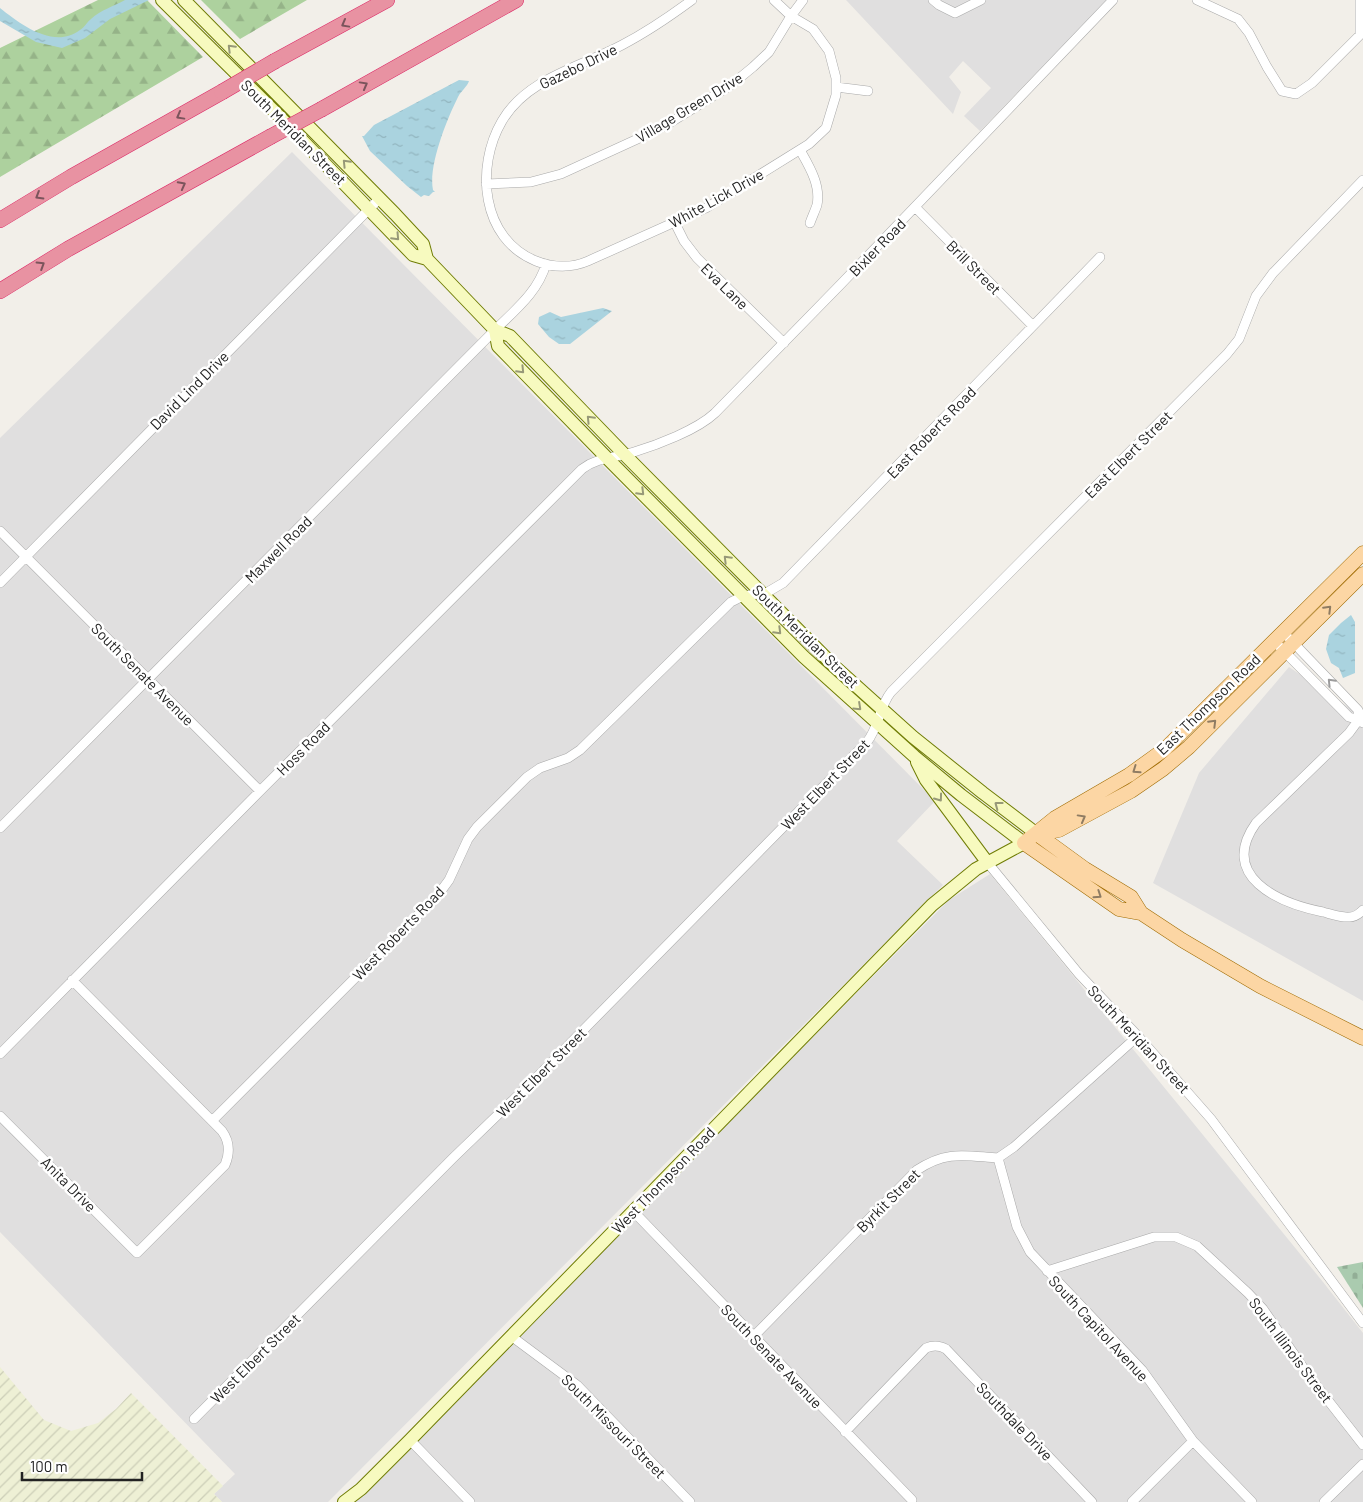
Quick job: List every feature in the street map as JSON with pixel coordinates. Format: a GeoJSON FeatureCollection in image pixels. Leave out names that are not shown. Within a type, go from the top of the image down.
{"type":"FeatureCollection","features":[{"type":"Feature","properties":{"kind":"highway"},"geometry":{"type":"LineString","coordinates":[[0,220],[71,177],[387,0]]}},
{"type":"Feature","properties":{"kind":"highway"},"geometry":{"type":"LineString","coordinates":[[0,292],[77,244],[516,0]]}},
{"type":"Feature","properties":{"kind":"main road","name":"South Meridian Street"},"geometry":{"type":"LineString","coordinates":[[184,0],[380,198],[423,244],[427,259],[495,330],[510,336],[615,456],[753,595],[834,666],[914,756],[1024,843],[1119,909],[1141,913],[1260,986],[1363,1038]]}},
{"type":"Feature","properties":{"kind":"main road","name":"South Meridian Street"},"geometry":{"type":"LineString","coordinates":[[166,4],[275,112],[413,255],[427,259]]}},
{"type":"Feature","properties":{"kind":"main road","name":"South Meridian Street"},"geometry":{"type":"LineString","coordinates":[[495,330],[498,346],[615,456],[753,595],[804,657],[879,717],[946,764],[1085,870],[1131,898],[1141,913]]}},
{"type":"Feature","properties":{"kind":"main road","name":"East Thompson Road"},"geometry":{"type":"LineString","coordinates":[[987,862],[1024,843],[1055,818],[1129,775],[1158,754],[1363,553]]}},
{"type":"Feature","properties":{"kind":"main road","name":"East Thompson Road"},"geometry":{"type":"LineString","coordinates":[[1037,834],[1059,830],[1131,791],[1164,769],[1196,740],[1363,574]]}},
{"type":"Feature","properties":{"kind":"main road","name":"South Meridian Street"},"geometry":{"type":"LineString","coordinates":[[914,756],[926,780],[987,862]]}},
{"type":"Feature","properties":{"kind":"main road","name":"West Thompson Road"},"geometry":{"type":"LineString","coordinates":[[344,1502],[361,1489],[410,1440],[932,905],[966,876],[987,862]]}},
{"type":"Feature","properties":{"kind":"street","name":"Gazebo Drive"},"geometry":{"type":"LineString","coordinates":[[486,184],[488,155],[495,134],[509,110],[526,93],[550,78],[620,46],[663,21],[692,0]]}},
{"type":"Feature","properties":{"kind":"street"},"geometry":{"type":"LineString","coordinates":[[774,0],[791,16]]}},
{"type":"Feature","properties":{"kind":"street","name":"Village Green Drive"},"geometry":{"type":"LineString","coordinates":[[486,184],[531,182],[553,176],[662,127],[731,85],[753,67],[769,52],[803,0]]}},
{"type":"Feature","properties":{"kind":"street"},"geometry":{"type":"LineString","coordinates":[[933,0],[939,6],[955,13],[981,0]]}},
{"type":"Feature","properties":{"kind":"street","name":"Bixler Road"},"geometry":{"type":"LineString","coordinates":[[615,456],[636,451],[690,430],[714,414],[1113,0]]}},
{"type":"Feature","properties":{"kind":"street"},"geometry":{"type":"LineString","coordinates":[[1197,0],[1238,19],[1249,33],[1266,67],[1282,91],[1296,94],[1312,83],[1360,35],[1360,0]]}},
{"type":"Feature","properties":{"kind":"street","name":"White Lick Drive"},"geometry":{"type":"LineString","coordinates":[[486,184],[492,212],[504,236],[522,254],[546,264],[568,266],[585,262],[706,208],[800,150],[826,128],[836,95],[830,51],[813,29],[791,16]]}},
{"type":"Feature","properties":{"kind":"street"},"geometry":{"type":"LineString","coordinates":[[836,87],[868,91]]}},
{"type":"Feature","properties":{"kind":"street"},"geometry":{"type":"LineString","coordinates":[[800,150],[811,169],[817,189],[817,204],[810,223]]}},
{"type":"Feature","properties":{"kind":"street","name":"East Elbert Street"},"geometry":{"type":"LineString","coordinates":[[879,717],[892,692],[1227,354],[1239,339],[1256,296],[1273,273],[1363,180]]}},
{"type":"Feature","properties":{"kind":"street","name":"David Lind Drive"},"geometry":{"type":"LineString","coordinates":[[0,583],[380,198]]}},
{"type":"Feature","properties":{"kind":"street","name":"Brill Street"},"geometry":{"type":"LineString","coordinates":[[915,207],[1033,326]]}},
{"type":"Feature","properties":{"kind":"street","name":"Eva Lane"},"geometry":{"type":"LineString","coordinates":[[675,223],[684,241],[697,258],[784,343]]}},
{"type":"Feature","properties":{"kind":"street","name":"East Roberts Road"},"geometry":{"type":"LineString","coordinates":[[753,595],[776,588],[783,583],[1100,257]]}},
{"type":"Feature","properties":{"kind":"street","name":"Maxwell Road"},"geometry":{"type":"LineString","coordinates":[[0,828],[531,293],[539,282],[546,264]]}},
{"type":"Feature","properties":{"kind":"street","name":"Hoss Road"},"geometry":{"type":"LineString","coordinates":[[0,1054],[582,470],[594,462],[615,456]]}},
{"type":"Feature","properties":{"kind":"street","name":"South Senate Avenue"},"geometry":{"type":"LineString","coordinates":[[0,531],[260,792]]}},
{"type":"Feature","properties":{"kind":"street","name":"West Roberts Road"},"geometry":{"type":"LineString","coordinates":[[212,1122],[438,894],[449,880],[470,836],[524,780],[540,768],[568,758],[580,750],[727,606],[736,599],[753,595]]}},
{"type":"Feature","properties":{"kind":"street"},"geometry":{"type":"LineString","coordinates":[[1278,636],[1349,717],[1362,719]]}},
{"type":"Feature","properties":{"kind":"street"},"geometry":{"type":"LineString","coordinates":[[1278,636],[1289,647]]}},
{"type":"Feature","properties":{"kind":"street","name":"West Elbert Street"},"geometry":{"type":"LineString","coordinates":[[194,1419],[453,1158],[539,1075],[867,742],[879,717]]}},
{"type":"Feature","properties":{"kind":"street"},"geometry":{"type":"LineString","coordinates":[[1361,916],[1348,917],[1304,908],[1260,886],[1250,875],[1244,862],[1244,851],[1248,836],[1256,823],[1362,719]]}},
{"type":"Feature","properties":{"kind":"street","name":"South Meridian Street"},"geometry":{"type":"LineString","coordinates":[[987,862],[1068,962],[1138,1036],[1226,1137],[1363,1322]]}},
{"type":"Feature","properties":{"kind":"street"},"geometry":{"type":"LineString","coordinates":[[72,980],[212,1122]]}},
{"type":"Feature","properties":{"kind":"street"},"geometry":{"type":"LineString","coordinates":[[998,1158],[1014,1147],[1138,1036]]}},
{"type":"Feature","properties":{"kind":"street","name":"Anita Drive"},"geometry":{"type":"LineString","coordinates":[[0,1116],[137,1253],[225,1165],[229,1154],[228,1142],[222,1131],[212,1122]]}},
{"type":"Feature","properties":{"kind":"street","name":"Byrkit Street"},"geometry":{"type":"LineString","coordinates":[[753,1336],[917,1170],[930,1162],[948,1156],[963,1154],[998,1158]]}},
{"type":"Feature","properties":{"kind":"street","name":"South Capitol Avenue"},"geometry":{"type":"LineString","coordinates":[[998,1158],[1020,1234],[1032,1255],[1142,1370],[1193,1441],[1252,1502]]}},
{"type":"Feature","properties":{"kind":"street","name":"South Senate Avenue"},"geometry":{"type":"LineString","coordinates":[[633,1211],[912,1500]]}},
{"type":"Feature","properties":{"kind":"street","name":"South Illinois Street"},"geometry":{"type":"LineString","coordinates":[[1047,1271],[1154,1237],[1176,1238],[1197,1246],[1257,1302],[1309,1376],[1363,1445]]}},
{"type":"Feature","properties":{"kind":"street","name":"South Missouri Street"},"geometry":{"type":"LineString","coordinates":[[511,1336],[577,1385],[690,1502]]}},
{"type":"Feature","properties":{"kind":"street","name":"Southdale Drive"},"geometry":{"type":"LineString","coordinates":[[845,1432],[926,1348],[934,1345],[941,1346],[946,1349],[1092,1502]]}},
{"type":"Feature","properties":{"kind":"street"},"geometry":{"type":"LineString","coordinates":[[410,1440],[470,1502]]}},
{"type":"Feature","properties":{"kind":"street"},"geometry":{"type":"LineString","coordinates":[[1132,1502],[1193,1441]]}},
{"type":"Feature","properties":{"kind":"street"},"geometry":{"type":"LineString","coordinates":[[1324,1502],[1363,1464]]}},
{"type":"Feature","properties":{"kind":"shaded area"},"geometry":{"type":"Polygon","coordinates":[[[846,0],[1107,0],[980,131],[964,116],[991,88],[963,61],[949,77],[961,92],[953,114],[846,0]]]}},
{"type":"Feature","properties":{"kind":"shaded area"},"geometry":{"type":"Polygon","coordinates":[[[292,152],[935,801],[897,841],[943,885],[328,1502],[222,1502],[214,1494],[235,1474],[0,1232],[0,438],[292,152]]]}},
{"type":"Feature","properties":{"kind":"shaded area"},"geometry":{"type":"Polygon","coordinates":[[[1289,667],[1363,717],[1363,1001],[1153,883],[1199,773],[1289,667]]]}},
{"type":"Feature","properties":{"kind":"shaded area"},"geometry":{"type":"Polygon","coordinates":[[[990,874],[1363,1333],[1363,1502],[351,1502],[949,900],[990,874]]]}},
{"type":"Feature","properties":{"kind":"green space"},"geometry":{"type":"Polygon","coordinates":[[[98,0],[147,0],[203,57],[0,177],[0,48],[98,0]]]}},
{"type":"Feature","properties":{"kind":"green space"},"geometry":{"type":"Polygon","coordinates":[[[201,0],[307,0],[240,39],[201,0]]]}},
{"type":"Feature","properties":{"kind":"green space"},"geometry":{"type":"Polygon","coordinates":[[[1363,1262],[1363,1308],[1337,1267],[1363,1262]]]}},
{"type":"Feature","properties":{"kind":"green space"},"geometry":{"type":"Polygon","coordinates":[[[0,1367],[44,1420],[71,1431],[98,1423],[116,1409],[131,1393],[223,1486],[214,1494],[222,1502],[0,1502],[0,1367]]]}},
{"type":"Feature","properties":{"kind":"water"},"geometry":{"type":"Polygon","coordinates":[[[125,0],[149,0],[110,19],[85,38],[62,48],[36,42],[0,21],[0,8],[27,27],[49,36],[59,37],[70,35],[80,30],[99,13],[125,0]]]}},
{"type":"Feature","properties":{"kind":"water"},"geometry":{"type":"Polygon","coordinates":[[[459,80],[469,81],[458,97],[449,117],[436,156],[432,180],[435,192],[429,196],[424,195],[421,197],[370,151],[362,136],[374,125],[459,80]]]}},
{"type":"Feature","properties":{"kind":"water"},"geometry":{"type":"Polygon","coordinates":[[[603,308],[612,311],[570,344],[559,344],[549,337],[538,324],[539,317],[550,312],[561,317],[603,308]]]}},
{"type":"Feature","properties":{"kind":"water"},"geometry":{"type":"Polygon","coordinates":[[[1351,615],[1355,622],[1355,673],[1343,678],[1339,668],[1331,663],[1326,649],[1329,635],[1351,615]]]}}]}
